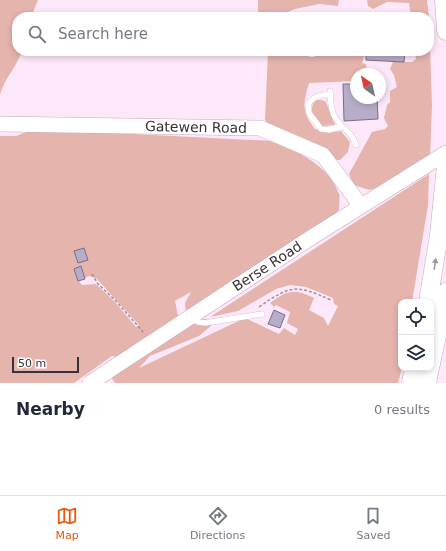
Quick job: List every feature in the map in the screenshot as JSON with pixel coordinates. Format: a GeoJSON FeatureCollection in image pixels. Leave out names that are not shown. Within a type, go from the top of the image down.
{"type":"FeatureCollection","features":[{"type":"Feature","properties":{"kind":"highway"},"geometry":{"type":"LineString","coordinates":[[444,0],[446,31]]}},
{"type":"Feature","properties":{"kind":"highway"},"geometry":{"type":"LineString","coordinates":[[428,299],[445,188],[446,166]]}},
{"type":"Feature","properties":{"kind":"highway"},"geometry":{"type":"LineString","coordinates":[[434,350],[446,292]]}},
{"type":"Feature","properties":{"kind":"highway"},"geometry":{"type":"LineString","coordinates":[[411,383],[413,371]]}},
{"type":"Feature","properties":{"kind":"highway"},"geometry":{"type":"LineString","coordinates":[[427,383],[429,371]]}},
{"type":"Feature","properties":{"kind":"main road","name":"Gatewen Road"},"geometry":{"type":"LineString","coordinates":[[0,124],[260,128],[323,155],[361,206]]}},
{"type":"Feature","properties":{"kind":"main road","name":"Berse Road"},"geometry":{"type":"LineString","coordinates":[[90,383],[361,206],[416,174],[446,153]]}},
{"type":"Feature","properties":{"kind":"lane"},"geometry":{"type":"LineString","coordinates":[[342,126],[329,130],[321,129],[309,113],[308,104],[315,97],[330,93],[331,106],[336,118],[342,126],[350,132],[356,145]]}},
{"type":"Feature","properties":{"kind":"lane"},"geometry":{"type":"LineString","coordinates":[[189,318],[205,323],[262,314]]}},
{"type":"Feature","properties":{"kind":"path"},"geometry":{"type":"LineString","coordinates":[[92,274],[98,284],[116,301],[151,342]]}},
{"type":"Feature","properties":{"kind":"path"},"geometry":{"type":"LineString","coordinates":[[246,316],[276,296],[294,288],[314,293],[331,300]]}},
{"type":"Feature","properties":{"kind":"shaded area"},"geometry":{"type":"Polygon","coordinates":[[[0,0],[38,0],[33,12],[12,12],[12,56],[20,56],[4,83],[0,95],[0,0]]]}},
{"type":"Feature","properties":{"kind":"shaded area"},"geometry":{"type":"Polygon","coordinates":[[[258,0],[339,0],[338,6],[319,4],[288,12],[258,12],[258,0]]]}},
{"type":"Feature","properties":{"kind":"shaded area"},"geometry":{"type":"Polygon","coordinates":[[[367,0],[427,0],[428,12],[410,12],[409,3],[387,2],[373,9],[368,6],[367,0]]]}},
{"type":"Feature","properties":{"kind":"shaded area"},"geometry":{"type":"Polygon","coordinates":[[[268,56],[364,56],[362,63],[366,64],[366,68],[350,68],[350,81],[309,83],[305,97],[305,112],[310,123],[315,129],[333,132],[341,131],[350,142],[348,152],[340,160],[330,160],[268,125],[265,120],[268,56]]]}},
{"type":"Feature","properties":{"kind":"shaded area"},"geometry":{"type":"Polygon","coordinates":[[[416,56],[430,56],[432,105],[430,156],[380,187],[369,190],[354,185],[349,174],[372,132],[385,129],[388,126],[384,118],[387,105],[390,102],[390,91],[397,87],[394,75],[390,69],[393,62],[412,62],[416,59],[416,56]]]}},
{"type":"Feature","properties":{"kind":"shaded area"},"geometry":{"type":"Polygon","coordinates":[[[315,100],[322,100],[326,102],[335,125],[321,126],[316,120],[312,114],[312,108],[315,100]]]}},
{"type":"Feature","properties":{"kind":"shaded area"},"geometry":{"type":"Polygon","coordinates":[[[34,129],[273,141],[312,161],[328,175],[339,194],[339,210],[325,223],[186,313],[185,303],[191,292],[175,301],[178,316],[170,325],[117,357],[112,356],[74,383],[0,383],[0,136],[16,136],[34,129]],[[80,267],[74,269],[78,280],[82,285],[96,284],[115,302],[136,327],[139,325],[96,278],[89,276],[85,278],[80,267]]]}},
{"type":"Feature","properties":{"kind":"shaded area"},"geometry":{"type":"Polygon","coordinates":[[[429,174],[428,205],[412,299],[398,299],[398,371],[401,371],[398,383],[115,383],[108,373],[189,321],[206,319],[212,325],[199,336],[150,356],[139,368],[245,318],[279,334],[284,328],[295,335],[298,329],[287,323],[290,312],[276,305],[274,307],[270,303],[286,293],[302,293],[314,298],[309,310],[324,318],[328,326],[338,306],[334,304],[333,298],[306,287],[290,285],[276,289],[238,311],[210,317],[429,174]]]}},
{"type":"Feature","properties":{"kind":"building"},"geometry":{"type":"Polygon","coordinates":[[[366,56],[405,56],[404,62],[366,60],[366,56]]]}},
{"type":"Feature","properties":{"kind":"building"},"geometry":{"type":"Polygon","coordinates":[[[343,84],[350,84],[350,104],[377,104],[378,119],[344,121],[343,84]]]}},
{"type":"Feature","properties":{"kind":"building"},"geometry":{"type":"Polygon","coordinates":[[[84,248],[88,260],[78,263],[74,251],[84,248]]]}},
{"type":"Feature","properties":{"kind":"building"},"geometry":{"type":"Polygon","coordinates":[[[81,266],[85,279],[78,281],[74,269],[81,266]]]}},
{"type":"Feature","properties":{"kind":"building"},"geometry":{"type":"Polygon","coordinates":[[[274,310],[285,315],[280,328],[268,324],[274,310]]]}}]}
